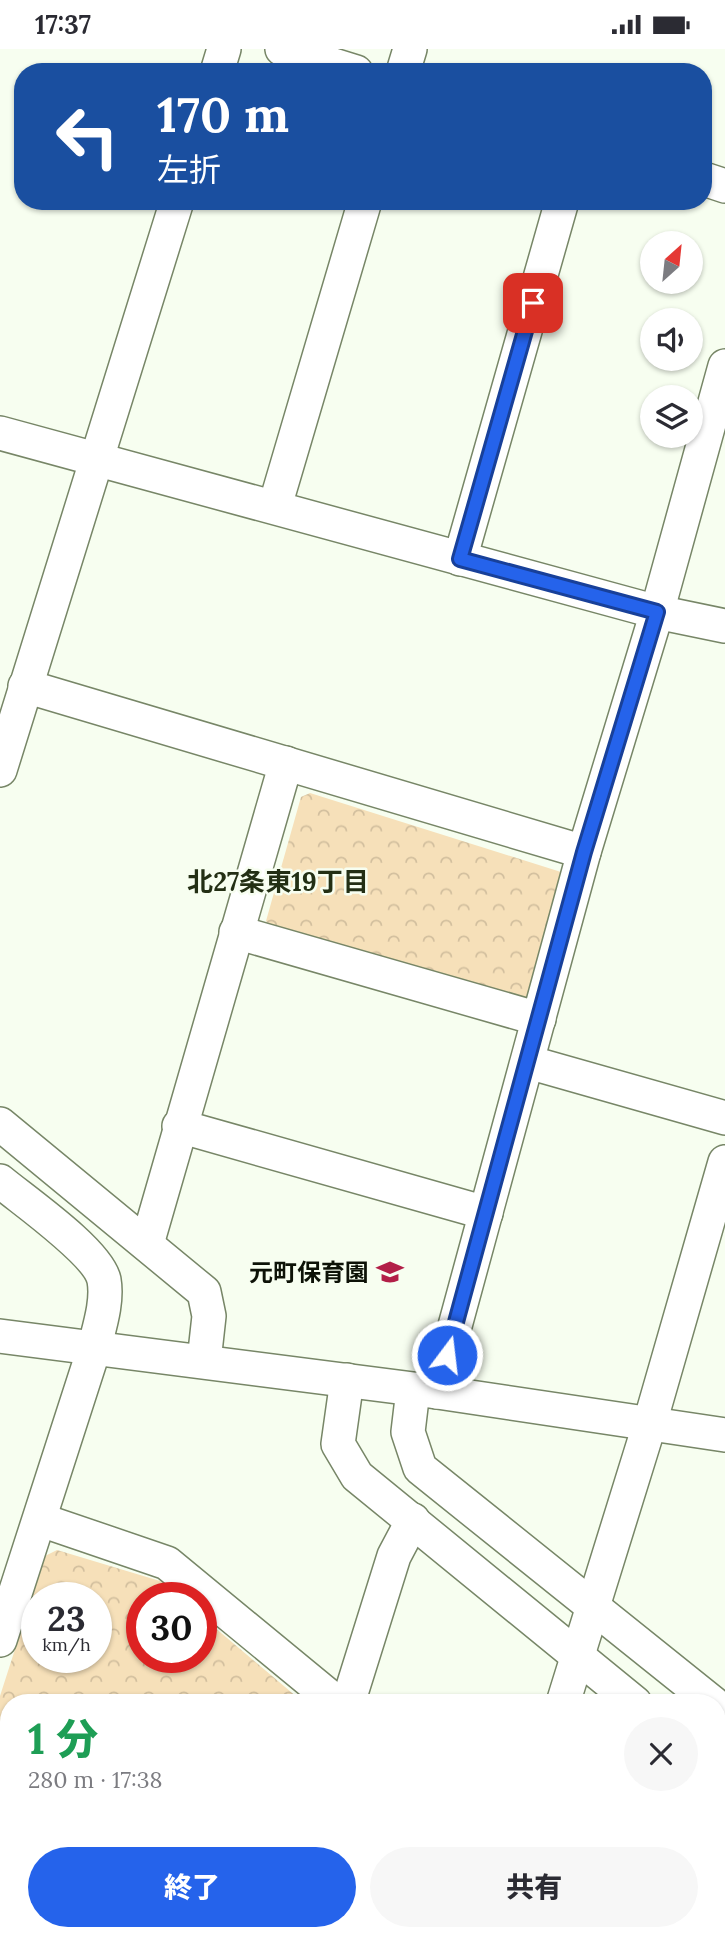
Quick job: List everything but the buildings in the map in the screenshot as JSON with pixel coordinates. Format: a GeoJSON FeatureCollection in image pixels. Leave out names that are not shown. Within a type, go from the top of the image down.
{"type":"FeatureCollection","features":[{"type":"Feature","properties":{"kind":"street"},"geometry":{"type":"LineString","coordinates":[[282,49],[327,63]]}},
{"type":"Feature","properties":{"kind":"street"},"geometry":{"type":"LineString","coordinates":[[0,770],[174,210]]}},
{"type":"Feature","properties":{"kind":"street"},"geometry":{"type":"LineString","coordinates":[[275,506],[362,210]]}},
{"type":"Feature","properties":{"kind":"street"},"geometry":{"type":"LineString","coordinates":[[460,559],[559,210]]}},
{"type":"Feature","properties":{"kind":"street"},"geometry":{"type":"LineString","coordinates":[[702,1694],[420,1468],[408,1432],[425,1391],[486,1213],[584,852],[657,612],[725,366]]}},
{"type":"Feature","properties":{"kind":"street"},"geometry":{"type":"LineString","coordinates":[[0,433],[657,612],[725,626]]}},
{"type":"Feature","properties":{"kind":"street"},"geometry":{"type":"LineString","coordinates":[[25,686],[584,852]]}},
{"type":"Feature","properties":{"kind":"street"},"geometry":{"type":"LineString","coordinates":[[147,1244],[286,763]]}},
{"type":"Feature","properties":{"kind":"street"},"geometry":{"type":"LineString","coordinates":[[236,932],[539,1019]]}},
{"type":"Feature","properties":{"kind":"street"},"geometry":{"type":"LineString","coordinates":[[528,1062],[725,1118]]}},
{"type":"Feature","properties":{"kind":"street"},"geometry":{"type":"LineString","coordinates":[[0,1124],[204,1292],[209,1316],[204,1361]]}},
{"type":"Feature","properties":{"kind":"street"},"geometry":{"type":"LineString","coordinates":[[179,1126],[486,1213]]}},
{"type":"Feature","properties":{"kind":"street"},"geometry":{"type":"LineString","coordinates":[[566,1694],[649,1426],[725,1162]]}},
{"type":"Feature","properties":{"kind":"street"},"geometry":{"type":"LineString","coordinates":[[0,1181],[91,1256],[104,1280],[103,1311],[94,1349],[41,1520],[0,1640]]}},
{"type":"Feature","properties":{"kind":"street"},"geometry":{"type":"LineString","coordinates":[[0,1336],[347,1380],[725,1435]]}},
{"type":"Feature","properties":{"kind":"street"},"geometry":{"type":"LineString","coordinates":[[347,1380],[338,1444],[357,1476],[624,1694]]}},
{"type":"Feature","properties":{"kind":"street"},"geometry":{"type":"LineString","coordinates":[[41,1520],[167,1563],[326,1694]]}},
{"type":"Feature","properties":{"kind":"street"},"geometry":{"type":"LineString","coordinates":[[351,1694],[394,1556],[413,1520]]}},
{"type":"Feature","properties":{"kind":"green space"},"geometry":{"type":"Polygon","coordinates":[[[310,793],[561,872],[536,994],[525,998],[271,927],[266,921],[301,797],[310,793]]]}},
{"type":"Feature","properties":{"kind":"green space"},"geometry":{"type":"Polygon","coordinates":[[[57,1550],[161,1582],[126,1582],[126,1673],[217,1673],[217,1630],[293,1694],[1,1694],[21,1631],[21,1673],[112,1673],[112,1582],[37,1582],[45,1556],[57,1550]]]}},
{"type":"Feature","properties":{"kind":"place","name":"元町保育園"},"geometry":{"type":"Point","coordinates":[390,1272]}},
{"type":"Feature","properties":{"kind":"district","name":"北27条東19丁目"},"geometry":{"type":"Point","coordinates":[278,881]}},
{"type":"Feature","properties":{"kind":"route"},"geometry":{"type":"LineString","coordinates":[[447,1355],[584,852],[657,612],[460,559],[533,303]]}}]}
